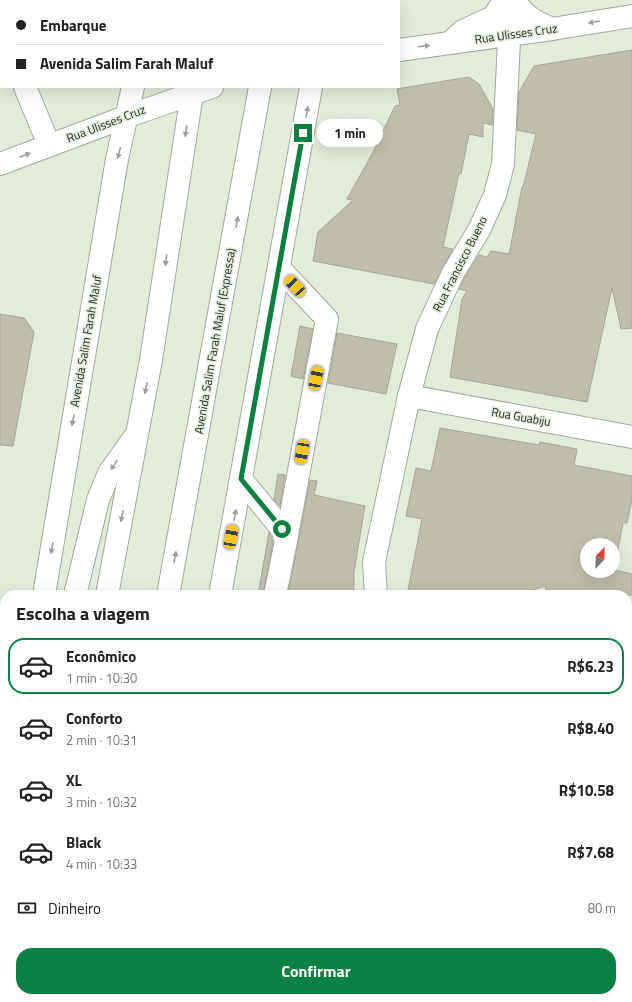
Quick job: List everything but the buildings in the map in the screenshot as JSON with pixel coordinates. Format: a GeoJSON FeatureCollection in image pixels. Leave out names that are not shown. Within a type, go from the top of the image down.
{"type":"FeatureCollection","features":[{"type":"Feature","properties":{"kind":"main road"},"geometry":{"type":"LineString","coordinates":[[450,43],[463,32],[493,17],[505,0]]}},
{"type":"Feature","properties":{"kind":"main road","name":"Rua Francisco Bueno"},"geometry":{"type":"LineString","coordinates":[[376,590],[374,562],[409,396],[427,329],[453,273],[479,230],[495,195],[504,164],[511,0]]}},
{"type":"Feature","properties":{"kind":"main road"},"geometry":{"type":"LineString","coordinates":[[515,0],[520,9],[532,19],[552,30]]}},
{"type":"Feature","properties":{"kind":"main road","name":"Rua Ulisses Cruz"},"geometry":{"type":"LineString","coordinates":[[400,50],[552,30],[632,16]]}},
{"type":"Feature","properties":{"kind":"main road"},"geometry":{"type":"LineString","coordinates":[[25,88],[49,146]]}},
{"type":"Feature","properties":{"kind":"main road","name":"Avenida Salim Farah Maluf"},"geometry":{"type":"LineString","coordinates":[[45,590],[117,159],[128,116],[133,88]]}},
{"type":"Feature","properties":{"kind":"main road","name":"Rua Ulisses Cruz"},"geometry":{"type":"LineString","coordinates":[[0,164],[128,116],[192,90],[205,88]]}},
{"type":"Feature","properties":{"kind":"main road","name":"Avenida Salim Farah Maluf (Expressa)"},"geometry":{"type":"LineString","coordinates":[[169,590],[260,88]]}},
{"type":"Feature","properties":{"kind":"main road"},"geometry":{"type":"LineString","coordinates":[[221,590],[311,88]]}},
{"type":"Feature","properties":{"kind":"main road"},"geometry":{"type":"LineString","coordinates":[[108,590],[151,360],[192,90]]}},
{"type":"Feature","properties":{"kind":"main road"},"geometry":{"type":"LineString","coordinates":[[276,590],[327,319],[279,268]]}},
{"type":"Feature","properties":{"kind":"main road","name":"Rua Guabiju"},"geometry":{"type":"LineString","coordinates":[[409,396],[632,437]]}},
{"type":"Feature","properties":{"kind":"main road"},"geometry":{"type":"LineString","coordinates":[[76,590],[101,494],[109,473],[137,434]]}},
{"type":"Feature","properties":{"kind":"main road"},"geometry":{"type":"LineString","coordinates":[[241,479],[282,529],[286,541]]}},
{"type":"Feature","properties":{"kind":"route"},"geometry":{"type":"LineString","coordinates":[[282,529],[241,479],[303,133]]}}]}
